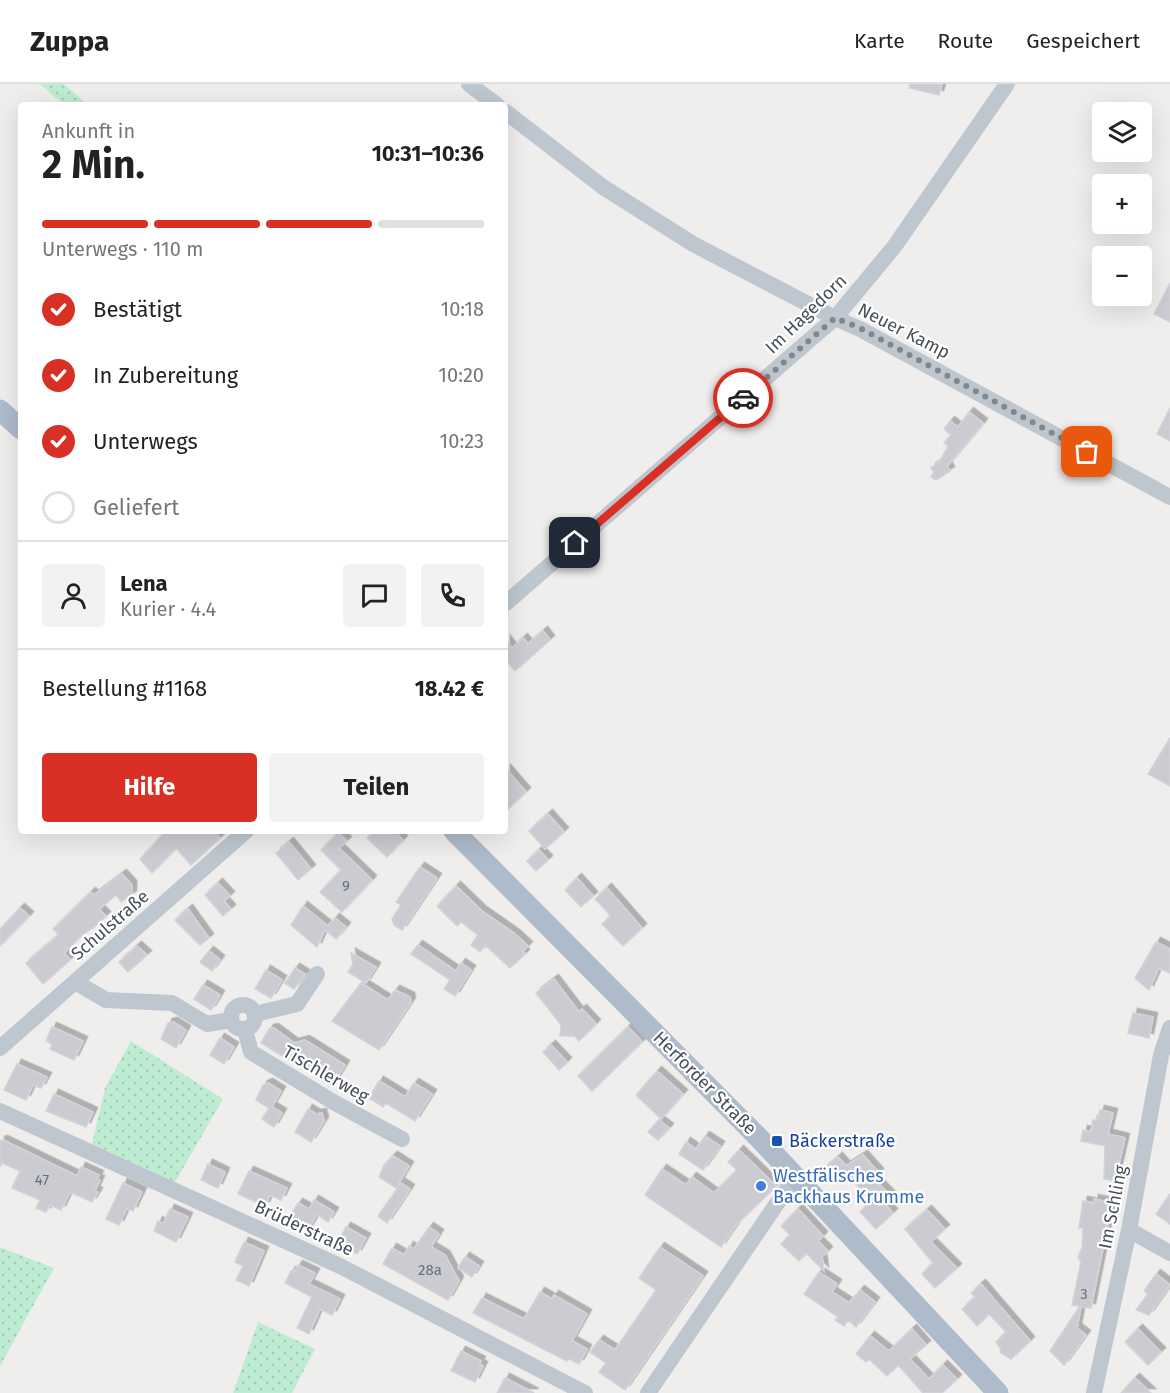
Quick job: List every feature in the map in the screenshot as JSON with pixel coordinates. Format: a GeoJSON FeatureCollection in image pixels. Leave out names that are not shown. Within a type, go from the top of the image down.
{"type":"FeatureCollection","features":[{"type":"Feature","properties":{"kind":"main road"},"geometry":{"type":"LineString","coordinates":[[0,410],[18,426]]}},
{"type":"Feature","properties":{"kind":"main road","name":"Herforder Straße"},"geometry":{"type":"LineString","coordinates":[[457,834],[554,929],[795,1177],[998,1393]]}},
{"type":"Feature","properties":{"kind":"street"},"geometry":{"type":"LineString","coordinates":[[469,84],[493,102]]}},
{"type":"Feature","properties":{"kind":"street","name":"Im Hagedorn"},"geometry":{"type":"LineString","coordinates":[[508,601],[835,318],[894,247],[1007,84]]}},
{"type":"Feature","properties":{"kind":"street","name":"Neuer Kamp"},"geometry":{"type":"LineString","coordinates":[[508,114],[603,187],[673,231],[835,318],[860,328],[1170,497]]}},
{"type":"Feature","properties":{"kind":"street","name":"Schulstraße"},"geometry":{"type":"LineString","coordinates":[[0,1048],[243,834]]}},
{"type":"Feature","properties":{"kind":"street"},"geometry":{"type":"LineString","coordinates":[[75,982],[106,1000],[172,1003],[207,1024],[238,1025],[254,1024],[255,1014],[297,1004],[317,974]]}},
{"type":"Feature","properties":{"kind":"street","name":"Tischlerweg"},"geometry":{"type":"LineString","coordinates":[[238,1025],[251,1052],[335,1103],[402,1139]]}},
{"type":"Feature","properties":{"kind":"street","name":"Im Schling"},"geometry":{"type":"LineString","coordinates":[[1094,1393],[1170,1028]]}},
{"type":"Feature","properties":{"kind":"street","name":"Brüderstraße"},"geometry":{"type":"LineString","coordinates":[[0,1111],[339,1266],[585,1393]]}},
{"type":"Feature","properties":{"kind":"street"},"geometry":{"type":"LineString","coordinates":[[648,1393],[795,1177]]}},
{"type":"Feature","properties":{"kind":"street"},"geometry":{"type":"LineString","coordinates":[[1129,1230],[1170,1253]]}},
{"type":"Feature","properties":{"kind":"green space"},"geometry":{"type":"Polygon","coordinates":[[[40,84],[64,84],[85,102],[61,102],[40,84]]]}},
{"type":"Feature","properties":{"kind":"green space"},"geometry":{"type":"Polygon","coordinates":[[[131,1041],[223,1099],[175,1182],[92,1144],[105,1088],[131,1041]]]}},
{"type":"Feature","properties":{"kind":"green space"},"geometry":{"type":"Polygon","coordinates":[[[0,1247],[54,1268],[0,1366],[0,1247]]]}},
{"type":"Feature","properties":{"kind":"green space"},"geometry":{"type":"Polygon","coordinates":[[[258,1322],[315,1349],[292,1393],[233,1393],[258,1322]]]}},
{"type":"Feature","properties":{"kind":"building"},"geometry":{"type":"Polygon","coordinates":[[[910,84],[942,84],[939,95],[909,88],[910,84]]]}},
{"type":"Feature","properties":{"kind":"building"},"geometry":{"type":"Polygon","coordinates":[[[1170,283],[1170,322],[1154,314],[1170,283]]]}},
{"type":"Feature","properties":{"kind":"building"},"geometry":{"type":"Polygon","coordinates":[[[1170,408],[1170,441],[1157,434],[1170,408]]]}},
{"type":"Feature","properties":{"kind":"building"},"geometry":{"type":"Polygon","coordinates":[[[969,412],[983,423],[947,466],[950,471],[936,480],[931,477],[934,472],[931,468],[940,461],[948,446],[944,443],[951,435],[944,429],[950,421],[958,427],[969,412]]]}},
{"type":"Feature","properties":{"kind":"building"},"geometry":{"type":"Polygon","coordinates":[[[543,631],[550,640],[515,671],[508,662],[508,643],[512,648],[523,638],[528,644],[543,631]]]}},
{"type":"Feature","properties":{"kind":"building"},"geometry":{"type":"Polygon","coordinates":[[[1170,738],[1170,786],[1148,774],[1170,738]]]}},
{"type":"Feature","properties":{"kind":"building"},"geometry":{"type":"Polygon","coordinates":[[[508,771],[526,792],[508,809],[508,771]]]}},
{"type":"Feature","properties":{"kind":"building"},"geometry":{"type":"Polygon","coordinates":[[[548,814],[564,832],[545,849],[529,831],[548,814]]]}},
{"type":"Feature","properties":{"kind":"building"},"geometry":{"type":"Polygon","coordinates":[[[163,834],[216,834],[220,838],[191,865],[176,848],[152,873],[140,859],[163,834]]]}},
{"type":"Feature","properties":{"kind":"building"},"geometry":{"type":"Polygon","coordinates":[[[339,834],[347,841],[339,848],[372,880],[342,912],[320,892],[341,870],[321,850],[339,834]]]}},
{"type":"Feature","properties":{"kind":"building"},"geometry":{"type":"Polygon","coordinates":[[[372,834],[397,834],[403,840],[387,857],[367,838],[372,834]]]}},
{"type":"Feature","properties":{"kind":"building"},"geometry":{"type":"Polygon","coordinates":[[[289,842],[311,869],[298,880],[276,853],[289,842]]]}},
{"type":"Feature","properties":{"kind":"building"},"geometry":{"type":"Polygon","coordinates":[[[539,850],[548,860],[536,871],[527,861],[539,850]]]}},
{"type":"Feature","properties":{"kind":"building"},"geometry":{"type":"Polygon","coordinates":[[[420,867],[437,878],[402,930],[394,925],[392,919],[401,905],[396,902],[420,867]]]}},
{"type":"Feature","properties":{"kind":"building"},"geometry":{"type":"Polygon","coordinates":[[[122,874],[132,885],[132,895],[121,902],[116,895],[99,909],[106,916],[64,953],[70,960],[43,984],[26,963],[59,935],[53,929],[91,892],[94,895],[122,874]]]}},
{"type":"Feature","properties":{"kind":"building"},"geometry":{"type":"Polygon","coordinates":[[[577,878],[593,896],[581,907],[565,890],[577,878]]]}},
{"type":"Feature","properties":{"kind":"building"},"geometry":{"type":"Polygon","coordinates":[[[218,883],[230,896],[224,901],[231,909],[223,916],[205,895],[218,883]]]}},
{"type":"Feature","properties":{"kind":"building"},"geometry":{"type":"Polygon","coordinates":[[[456,886],[482,911],[528,946],[523,951],[525,954],[510,968],[485,945],[480,952],[471,945],[478,935],[461,922],[457,926],[437,906],[456,886]]]}},
{"type":"Feature","properties":{"kind":"building"},"geometry":{"type":"Polygon","coordinates":[[[607,888],[642,928],[623,946],[602,924],[611,916],[595,899],[607,888]]]}},
{"type":"Feature","properties":{"kind":"building"},"geometry":{"type":"Polygon","coordinates":[[[303,906],[328,926],[335,918],[346,927],[336,939],[325,930],[317,947],[291,925],[303,906]]]}},
{"type":"Feature","properties":{"kind":"building"},"geometry":{"type":"Polygon","coordinates":[[[20,908],[29,916],[0,946],[0,929],[20,908]]]}},
{"type":"Feature","properties":{"kind":"building"},"geometry":{"type":"Polygon","coordinates":[[[188,909],[209,938],[200,945],[175,920],[188,909]]]}},
{"type":"Feature","properties":{"kind":"building"},"geometry":{"type":"Polygon","coordinates":[[[1156,942],[1170,949],[1170,973],[1159,968],[1149,990],[1135,978],[1156,942]]]}},
{"type":"Feature","properties":{"kind":"building"},"geometry":{"type":"Polygon","coordinates":[[[418,945],[456,971],[461,963],[471,970],[455,996],[444,989],[450,980],[411,954],[418,945]]]}},
{"type":"Feature","properties":{"kind":"building"},"geometry":{"type":"Polygon","coordinates":[[[137,946],[147,955],[128,972],[119,962],[137,946]]]}},
{"type":"Feature","properties":{"kind":"building"},"geometry":{"type":"Polygon","coordinates":[[[209,951],[220,960],[212,971],[200,962],[209,951]]]}},
{"type":"Feature","properties":{"kind":"building"},"geometry":{"type":"Polygon","coordinates":[[[351,953],[376,967],[366,983],[348,972],[353,964],[351,953]]]}},
{"type":"Feature","properties":{"kind":"building"},"geometry":{"type":"Polygon","coordinates":[[[295,968],[305,974],[294,989],[285,983],[295,968]]]}},
{"type":"Feature","properties":{"kind":"building"},"geometry":{"type":"Polygon","coordinates":[[[266,970],[282,980],[271,998],[255,989],[266,970]]]}},
{"type":"Feature","properties":{"kind":"building"},"geometry":{"type":"Polygon","coordinates":[[[554,979],[579,1012],[582,1009],[596,1024],[579,1041],[575,1036],[560,1036],[561,1025],[536,993],[554,979]]]}},
{"type":"Feature","properties":{"kind":"building"},"geometry":{"type":"Polygon","coordinates":[[[361,983],[388,1000],[395,990],[410,997],[411,1002],[379,1050],[332,1021],[361,983]]]}},
{"type":"Feature","properties":{"kind":"building"},"geometry":{"type":"Polygon","coordinates":[[[203,985],[220,995],[211,1010],[194,999],[203,985]]]}},
{"type":"Feature","properties":{"kind":"building"},"geometry":{"type":"Polygon","coordinates":[[[1133,1013],[1153,1017],[1149,1038],[1128,1033],[1133,1013]]]}},
{"type":"Feature","properties":{"kind":"building"},"geometry":{"type":"Polygon","coordinates":[[[173,1022],[186,1030],[176,1048],[161,1039],[168,1023],[173,1022]]]}},
{"type":"Feature","properties":{"kind":"building"},"geometry":{"type":"Polygon","coordinates":[[[52,1027],[83,1041],[74,1060],[50,1049],[52,1044],[46,1041],[52,1027]]]}},
{"type":"Feature","properties":{"kind":"building"},"geometry":{"type":"Polygon","coordinates":[[[628,1027],[642,1042],[592,1091],[578,1076],[628,1027]]]}},
{"type":"Feature","properties":{"kind":"building"},"geometry":{"type":"Polygon","coordinates":[[[274,1028],[294,1043],[305,1040],[345,1065],[334,1083],[293,1056],[290,1061],[261,1043],[269,1029],[274,1028]]]}},
{"type":"Feature","properties":{"kind":"building"},"geometry":{"type":"Polygon","coordinates":[[[220,1038],[234,1047],[224,1064],[210,1055],[220,1038]]]}},
{"type":"Feature","properties":{"kind":"building"},"geometry":{"type":"Polygon","coordinates":[[[551,1045],[567,1062],[559,1070],[543,1052],[551,1045]]]}},
{"type":"Feature","properties":{"kind":"building"},"geometry":{"type":"Polygon","coordinates":[[[17,1064],[47,1077],[41,1088],[33,1085],[26,1100],[4,1090],[17,1064]]]}},
{"type":"Feature","properties":{"kind":"building"},"geometry":{"type":"Polygon","coordinates":[[[657,1071],[683,1094],[661,1119],[636,1095],[657,1071]]]}},
{"type":"Feature","properties":{"kind":"building"},"geometry":{"type":"Polygon","coordinates":[[[379,1081],[405,1097],[414,1083],[432,1094],[415,1121],[386,1103],[383,1107],[369,1098],[379,1081]]]}},
{"type":"Feature","properties":{"kind":"building"},"geometry":{"type":"Polygon","coordinates":[[[268,1083],[281,1091],[272,1107],[282,1113],[274,1127],[262,1119],[269,1108],[256,1100],[263,1085],[268,1083]]]}},
{"type":"Feature","properties":{"kind":"building"},"geometry":{"type":"Polygon","coordinates":[[[54,1094],[93,1112],[86,1127],[46,1111],[54,1094]]]}},
{"type":"Feature","properties":{"kind":"building"},"geometry":{"type":"Polygon","coordinates":[[[308,1109],[316,1114],[322,1113],[324,1121],[311,1142],[295,1132],[308,1109]]]}},
{"type":"Feature","properties":{"kind":"building"},"geometry":{"type":"Polygon","coordinates":[[[1100,1110],[1113,1113],[1108,1134],[1125,1138],[1115,1181],[1104,1179],[1105,1146],[1081,1141],[1083,1130],[1091,1132],[1093,1120],[1097,1121],[1100,1110]]]}},
{"type":"Feature","properties":{"kind":"building"},"geometry":{"type":"Polygon","coordinates":[[[659,1120],[669,1128],[658,1140],[648,1132],[659,1120]]]}},
{"type":"Feature","properties":{"kind":"building"},"geometry":{"type":"Polygon","coordinates":[[[705,1136],[720,1146],[703,1170],[679,1154],[686,1142],[696,1149],[705,1136]]]}},
{"type":"Feature","properties":{"kind":"building"},"geometry":{"type":"Polygon","coordinates":[[[3,1140],[77,1176],[81,1167],[99,1175],[97,1179],[100,1180],[95,1191],[98,1192],[92,1202],[70,1192],[61,1210],[50,1205],[46,1212],[36,1208],[40,1200],[12,1188],[20,1171],[2,1163],[0,1167],[0,1141],[3,1140]]]}},
{"type":"Feature","properties":{"kind":"building"},"geometry":{"type":"Polygon","coordinates":[[[739,1150],[776,1186],[736,1225],[721,1247],[645,1195],[662,1169],[686,1185],[692,1177],[714,1193],[737,1170],[728,1162],[739,1150]]]}},
{"type":"Feature","properties":{"kind":"building"},"geometry":{"type":"Polygon","coordinates":[[[863,1155],[879,1173],[873,1178],[891,1196],[884,1203],[893,1213],[876,1229],[860,1212],[871,1201],[845,1172],[835,1181],[824,1169],[838,1157],[846,1166],[863,1155]]]}},
{"type":"Feature","properties":{"kind":"building"},"geometry":{"type":"Polygon","coordinates":[[[393,1156],[409,1166],[396,1188],[379,1177],[384,1165],[393,1156]]]}},
{"type":"Feature","properties":{"kind":"building"},"geometry":{"type":"Polygon","coordinates":[[[208,1164],[225,1172],[218,1188],[201,1180],[208,1164]]]}},
{"type":"Feature","properties":{"kind":"building"},"geometry":{"type":"Polygon","coordinates":[[[249,1171],[287,1188],[281,1200],[270,1195],[265,1206],[238,1194],[249,1171]]]}},
{"type":"Feature","properties":{"kind":"building"},"geometry":{"type":"Polygon","coordinates":[[[123,1183],[142,1192],[133,1211],[127,1208],[119,1225],[106,1219],[123,1183]]]}},
{"type":"Feature","properties":{"kind":"building"},"geometry":{"type":"Polygon","coordinates":[[[401,1183],[410,1189],[387,1223],[378,1216],[401,1183]]]}},
{"type":"Feature","properties":{"kind":"building"},"geometry":{"type":"Polygon","coordinates":[[[1170,1194],[1170,1224],[1156,1214],[1170,1194]]]}},
{"type":"Feature","properties":{"kind":"building"},"geometry":{"type":"Polygon","coordinates":[[[1094,1199],[1112,1203],[1091,1308],[1081,1307],[1077,1328],[1086,1335],[1064,1365],[1050,1351],[1080,1306],[1072,1305],[1081,1262],[1078,1257],[1082,1248],[1083,1228],[1079,1228],[1083,1201],[1094,1203],[1094,1199]]]}},
{"type":"Feature","properties":{"kind":"building"},"geometry":{"type":"Polygon","coordinates":[[[314,1200],[334,1212],[328,1222],[317,1214],[308,1230],[289,1218],[298,1203],[309,1209],[314,1200]]]}},
{"type":"Feature","properties":{"kind":"building"},"geometry":{"type":"Polygon","coordinates":[[[170,1209],[188,1217],[176,1242],[154,1231],[158,1221],[163,1224],[170,1209]]]}},
{"type":"Feature","properties":{"kind":"building"},"geometry":{"type":"Polygon","coordinates":[[[798,1209],[823,1236],[818,1241],[828,1251],[822,1257],[824,1271],[806,1253],[799,1261],[781,1244],[790,1235],[781,1226],[798,1209]]]}},
{"type":"Feature","properties":{"kind":"building"},"geometry":{"type":"Polygon","coordinates":[[[927,1210],[945,1229],[931,1242],[957,1268],[935,1288],[922,1274],[933,1263],[905,1229],[927,1210]]]}},
{"type":"Feature","properties":{"kind":"building"},"geometry":{"type":"Polygon","coordinates":[[[346,1227],[366,1238],[357,1254],[338,1243],[346,1227]]]}},
{"type":"Feature","properties":{"kind":"building"},"geometry":{"type":"Polygon","coordinates":[[[429,1227],[439,1234],[431,1247],[445,1255],[459,1281],[448,1300],[383,1264],[392,1248],[404,1255],[409,1246],[414,1249],[429,1227]]]}},
{"type":"Feature","properties":{"kind":"building"},"geometry":{"type":"Polygon","coordinates":[[[244,1242],[264,1251],[249,1286],[236,1280],[243,1266],[235,1262],[244,1242]]]}},
{"type":"Feature","properties":{"kind":"building"},"geometry":{"type":"Polygon","coordinates":[[[660,1247],[703,1276],[625,1390],[599,1372],[606,1363],[590,1352],[599,1340],[615,1350],[656,1290],[639,1278],[660,1247]]]}},
{"type":"Feature","properties":{"kind":"building"},"geometry":{"type":"Polygon","coordinates":[[[465,1257],[479,1266],[472,1277],[458,1268],[465,1257]]]}},
{"type":"Feature","properties":{"kind":"building"},"geometry":{"type":"Polygon","coordinates":[[[298,1265],[315,1273],[309,1284],[340,1299],[332,1315],[320,1309],[309,1334],[297,1328],[312,1297],[285,1283],[291,1271],[294,1272],[298,1265]]]}},
{"type":"Feature","properties":{"kind":"building"},"geometry":{"type":"Polygon","coordinates":[[[819,1272],[837,1284],[832,1292],[849,1303],[860,1290],[875,1302],[856,1327],[848,1320],[844,1326],[835,1320],[838,1317],[804,1294],[819,1272]]]}},
{"type":"Feature","properties":{"kind":"building"},"geometry":{"type":"Polygon","coordinates":[[[1156,1274],[1170,1285],[1149,1315],[1136,1310],[1148,1294],[1144,1291],[1156,1274]]]}},
{"type":"Feature","properties":{"kind":"building"},"geometry":{"type":"Polygon","coordinates":[[[981,1284],[1030,1341],[1011,1359],[1001,1353],[996,1342],[1006,1332],[989,1314],[977,1326],[962,1309],[975,1297],[971,1293],[981,1284]]]}},
{"type":"Feature","properties":{"kind":"building"},"geometry":{"type":"Polygon","coordinates":[[[540,1292],[552,1299],[554,1295],[587,1314],[572,1341],[587,1349],[579,1364],[569,1359],[567,1361],[473,1313],[482,1298],[524,1319],[540,1292]]]}},
{"type":"Feature","properties":{"kind":"building"},"geometry":{"type":"Polygon","coordinates":[[[912,1329],[926,1345],[910,1359],[929,1379],[943,1365],[957,1379],[942,1393],[923,1393],[898,1365],[887,1376],[869,1359],[866,1362],[856,1354],[870,1336],[889,1351],[912,1329]]]}},
{"type":"Feature","properties":{"kind":"building"},"geometry":{"type":"Polygon","coordinates":[[[1138,1329],[1161,1352],[1148,1365],[1125,1342],[1138,1329]]]}},
{"type":"Feature","properties":{"kind":"building"},"geometry":{"type":"Polygon","coordinates":[[[461,1351],[481,1361],[479,1364],[483,1366],[475,1382],[451,1371],[461,1351]]]}},
{"type":"Feature","properties":{"kind":"building"},"geometry":{"type":"Polygon","coordinates":[[[505,1378],[534,1393],[497,1393],[505,1378]]]}},
{"type":"Feature","properties":{"kind":"building"},"geometry":{"type":"Polygon","coordinates":[[[1135,1378],[1151,1393],[1121,1393],[1135,1378]]]}},
{"type":"Feature","properties":{"kind":"way so far"},"geometry":{"type":"LineString","coordinates":[[743,398],[835,318],[860,328],[1087,452]]}},
{"type":"Feature","properties":{"kind":"place","name":"Bäckerstraße"},"geometry":{"type":"Point","coordinates":[777,1141]}},
{"type":"Feature","properties":{"kind":"place","name":"Westfälisches Backhaus Krumme"},"geometry":{"type":"Point","coordinates":[761,1186]}},
{"type":"Feature","properties":{"kind":"route"},"geometry":{"type":"LineString","coordinates":[[575,543],[743,398]]}}]}
